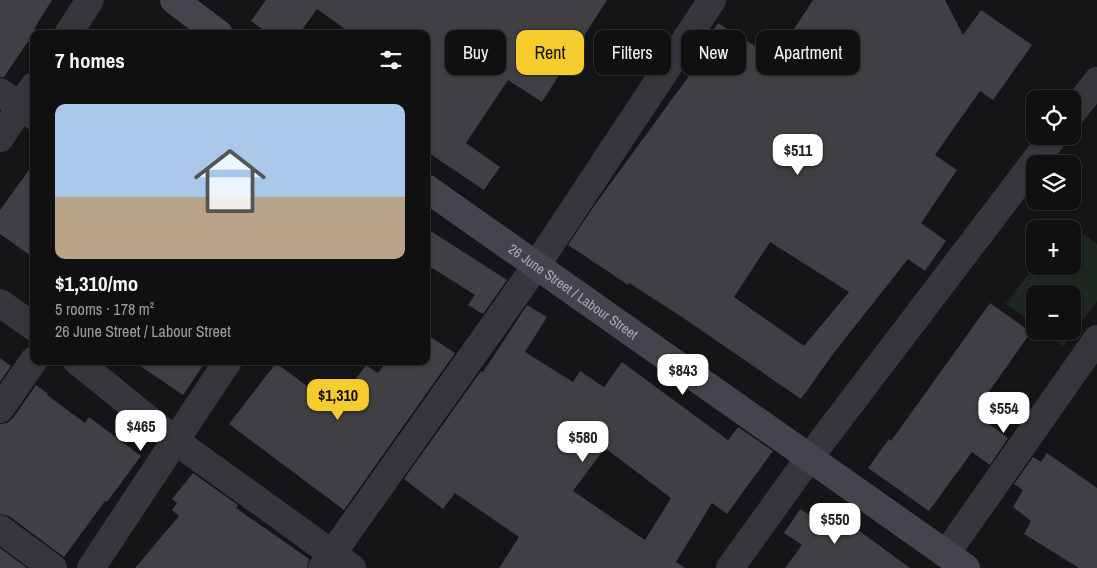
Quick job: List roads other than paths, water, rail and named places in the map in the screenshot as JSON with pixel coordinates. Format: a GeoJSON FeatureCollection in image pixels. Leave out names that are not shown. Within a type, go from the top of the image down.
{"type":"FeatureCollection","features":[{"type":"Feature","properties":{"kind":"street"},"geometry":{"type":"LineString","coordinates":[[71,30],[90,0]]}},
{"type":"Feature","properties":{"kind":"street"},"geometry":{"type":"LineString","coordinates":[[174,0],[214,30]]}},
{"type":"Feature","properties":{"kind":"street"},"geometry":{"type":"LineString","coordinates":[[82,365],[174,440],[335,563],[536,266],[712,0]]}},
{"type":"Feature","properties":{"kind":"street"},"geometry":{"type":"LineString","coordinates":[[1081,101],[1097,81]]}},
{"type":"Feature","properties":{"kind":"street"},"geometry":{"type":"LineString","coordinates":[[0,138],[22,100]]}},
{"type":"Feature","properties":{"kind":"street"},"geometry":{"type":"LineString","coordinates":[[730,568],[808,458],[1047,145]]}},
{"type":"Feature","properties":{"kind":"street","name":"26 June Street / Labour Street"},"geometry":{"type":"LineString","coordinates":[[430,191],[956,561]]}},
{"type":"Feature","properties":{"kind":"street"},"geometry":{"type":"LineString","coordinates":[[0,303],[30,324]]}},
{"type":"Feature","properties":{"kind":"street"},"geometry":{"type":"LineString","coordinates":[[956,561],[1097,339]]}},
{"type":"Feature","properties":{"kind":"street"},"geometry":{"type":"LineString","coordinates":[[0,409],[31,365]]}},
{"type":"Feature","properties":{"kind":"street"},"geometry":{"type":"LineString","coordinates":[[90,568],[225,365]]}},
{"type":"Feature","properties":{"kind":"street"},"geometry":{"type":"LineString","coordinates":[[0,529],[53,568]]}}]}
